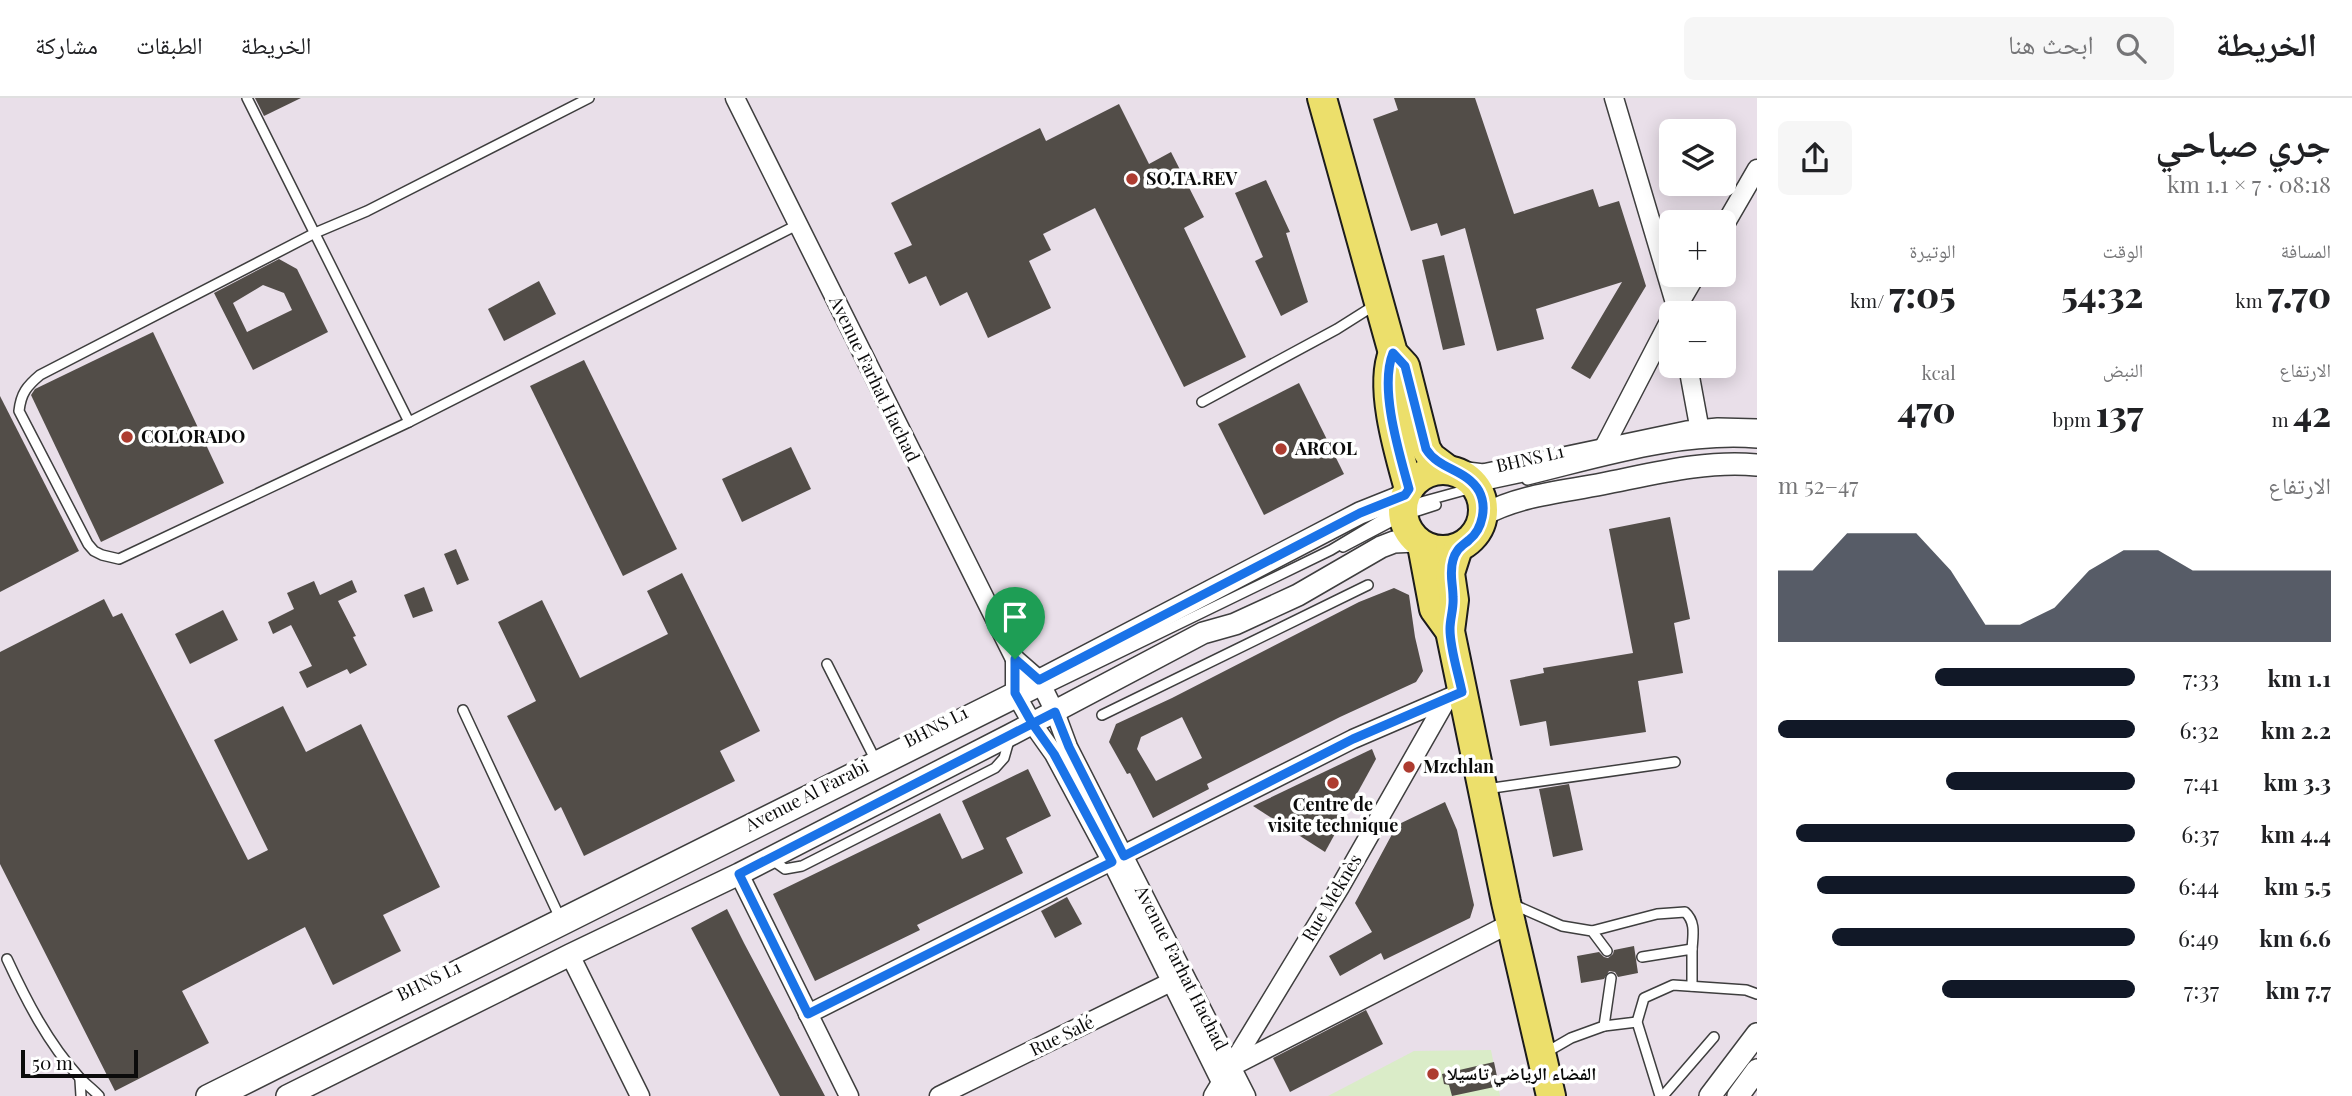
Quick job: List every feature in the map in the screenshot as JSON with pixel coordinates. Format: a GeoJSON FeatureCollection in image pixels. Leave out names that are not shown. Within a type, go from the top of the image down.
{"type":"FeatureCollection","features":[{"type":"Feature","properties":{"kind":"main road"},"geometry":{"type":"LineString","coordinates":[[1322,98],[1393,353],[1405,366],[1426,449],[1431,457],[1469,487],[1476,533],[1458,548],[1445,551],[1419,543]]}},
{"type":"Feature","properties":{"kind":"main road"},"geometry":{"type":"LineString","coordinates":[[1393,353],[1388,365],[1388,388],[1408,530],[1419,543],[1433,608],[1450,631]]}},
{"type":"Feature","properties":{"kind":"main road"},"geometry":{"type":"LineString","coordinates":[[1405,502],[1423,475],[1434,470],[1469,487]]}},
{"type":"Feature","properties":{"kind":"main road"},"geometry":{"type":"LineString","coordinates":[[1458,548],[1450,573],[1454,600],[1447,699],[1484,790],[1551,1096]]}},
{"type":"Feature","properties":{"kind":"street","name":"Avenue Farhat Hachad"},"geometry":{"type":"LineString","coordinates":[[735,98],[1015,659],[1045,694],[1118,859],[1223,1079],[1246,1096]]}},
{"type":"Feature","properties":{"kind":"street"},"geometry":{"type":"LineString","coordinates":[[1614,98],[1672,301]]}},
{"type":"Feature","properties":{"kind":"street"},"geometry":{"type":"LineString","coordinates":[[1733,210],[1757,169]]}},
{"type":"Feature","properties":{"kind":"street"},"geometry":{"type":"LineString","coordinates":[[1603,449],[1659,343]]}},
{"type":"Feature","properties":{"kind":"street"},"geometry":{"type":"LineString","coordinates":[[1690,378],[1700,430]]}},
{"type":"Feature","properties":{"kind":"street"},"geometry":{"type":"LineString","coordinates":[[1469,487],[1483,475],[1656,437],[1700,430],[1757,430]]}},
{"type":"Feature","properties":{"kind":"street"},"geometry":{"type":"LineString","coordinates":[[1469,487],[1514,500],[1696,466],[1757,465]]}},
{"type":"Feature","properties":{"kind":"street","name":"Avenue Al Farabi"},"geometry":{"type":"LineString","coordinates":[[287,1096],[569,955],[739,874],[1010,735],[1032,723],[1045,694],[1360,513],[1405,502]]}},
{"type":"Feature","properties":{"kind":"street","name":"Avenue Al Farabi"},"geometry":{"type":"LineString","coordinates":[[207,1096],[876,761],[1019,699],[1045,694],[1203,633],[1235,624],[1298,595],[1381,547],[1394,542],[1419,543]]}},
{"type":"Feature","properties":{"kind":"street","name":"Avenue Farhat Hachad"},"geometry":{"type":"LineString","coordinates":[[1015,659],[1019,699],[1118,859]]}},
{"type":"Feature","properties":{"kind":"street"},"geometry":{"type":"LineString","coordinates":[[808,1014],[1353,739],[1447,699]]}},
{"type":"Feature","properties":{"kind":"street","name":"Rue Meknès"},"geometry":{"type":"LineString","coordinates":[[1205,1096],[1223,1079],[1340,887],[1447,699]]}},
{"type":"Feature","properties":{"kind":"street"},"geometry":{"type":"LineString","coordinates":[[739,874],[849,1096]]}},
{"type":"Feature","properties":{"kind":"street"},"geometry":{"type":"LineString","coordinates":[[1223,1079],[1509,913]]}},
{"type":"Feature","properties":{"kind":"street"},"geometry":{"type":"LineString","coordinates":[[569,955],[640,1096]]}},
{"type":"Feature","properties":{"kind":"street","name":"Rue Salé"},"geometry":{"type":"LineString","coordinates":[[939,1096],[1179,982]]}},
{"type":"Feature","properties":{"kind":"street","name":"Rue Salé"},"geometry":{"type":"LineString","coordinates":[[966,1096],[1179,982]]}},
{"type":"Feature","properties":{"kind":"street"},"geometry":{"type":"LineString","coordinates":[[1710,1096],[1757,1034]]}},
{"type":"Feature","properties":{"kind":"street"},"geometry":{"type":"LineString","coordinates":[[1738,1096],[1757,1070]]}},
{"type":"Feature","properties":{"kind":"lane"},"geometry":{"type":"LineString","coordinates":[[247,98],[409,422]]}},
{"type":"Feature","properties":{"kind":"lane"},"geometry":{"type":"LineString","coordinates":[[589,98],[367,211],[315,233],[40,375],[20,398],[19,411],[94,551],[119,559],[409,422],[797,225]]}},
{"type":"Feature","properties":{"kind":"lane"},"geometry":{"type":"LineString","coordinates":[[1202,402],[1337,329],[1380,302]]}},
{"type":"Feature","properties":{"kind":"lane","name":"BHNS L1"},"geometry":{"type":"LineString","coordinates":[[1405,502],[1648,450],[1703,443],[1757,442]]}},
{"type":"Feature","properties":{"kind":"lane"},"geometry":{"type":"LineString","coordinates":[[1101,715],[1368,585]]}},
{"type":"Feature","properties":{"kind":"lane"},"geometry":{"type":"LineString","coordinates":[[1235,624],[1244,645]]}},
{"type":"Feature","properties":{"kind":"lane"},"geometry":{"type":"LineString","coordinates":[[827,664],[876,761]]}},
{"type":"Feature","properties":{"kind":"lane","name":"BHNS L1"},"geometry":{"type":"LineString","coordinates":[[233,1096],[1019,699]]}},
{"type":"Feature","properties":{"kind":"lane","name":"BHNS L1"},"geometry":{"type":"LineString","coordinates":[[239,1096],[1019,699]]}},
{"type":"Feature","properties":{"kind":"lane"},"geometry":{"type":"LineString","coordinates":[[463,710],[560,920]]}},
{"type":"Feature","properties":{"kind":"lane"},"geometry":{"type":"LineString","coordinates":[[1484,790],[1675,762]]}},
{"type":"Feature","properties":{"kind":"lane"},"geometry":{"type":"LineString","coordinates":[[1509,913],[1592,931],[1657,915],[1685,912],[1691,917],[1692,925],[1692,986]]}},
{"type":"Feature","properties":{"kind":"lane"},"geometry":{"type":"LineString","coordinates":[[1592,931],[1607,951]]}},
{"type":"Feature","properties":{"kind":"lane"},"geometry":{"type":"LineString","coordinates":[[1642,957],[1692,949]]}},
{"type":"Feature","properties":{"kind":"lane"},"geometry":{"type":"LineString","coordinates":[[7,959],[36,1016],[80,1080],[99,1096]]}},
{"type":"Feature","properties":{"kind":"lane"},"geometry":{"type":"LineString","coordinates":[[1604,1026],[1611,978]]}},
{"type":"Feature","properties":{"kind":"lane"},"geometry":{"type":"LineString","coordinates":[[1661,1096],[1637,1022],[1644,999],[1673,985],[1757,993]]}},
{"type":"Feature","properties":{"kind":"lane"},"geometry":{"type":"LineString","coordinates":[[1541,1056],[1571,1038],[1604,1026],[1637,1022]]}},
{"type":"Feature","properties":{"kind":"lane"},"geometry":{"type":"LineString","coordinates":[[1661,1096],[1714,1037]]}},
{"type":"Feature","properties":{"kind":"lane"},"geometry":{"type":"LineString","coordinates":[[80,1080],[81,1096]]}},
{"type":"Feature","properties":{"kind":"shaded area"},"geometry":{"type":"Polygon","coordinates":[[[0,98],[1757,98],[1757,1096],[0,1096],[0,98]]]}},
{"type":"Feature","properties":{"kind":"green space","name":"الفضاء الرياضي تاسيلا"},"geometry":{"type":"Polygon","coordinates":[[[1491,1050],[1500,1096],[1328,1096],[1414,1051],[1491,1050]]]}},
{"type":"Feature","properties":{"kind":"building"},"geometry":{"type":"Polygon","coordinates":[[[255,98],[301,98],[264,116],[255,98]]]}},
{"type":"Feature","properties":{"kind":"building"},"geometry":{"type":"Polygon","coordinates":[[[1394,98],[1475,98],[1514,214],[1593,189],[1599,207],[1619,201],[1646,286],[1590,379],[1571,368],[1622,282],[1536,309],[1544,339],[1497,351],[1465,228],[1441,236],[1437,223],[1411,231],[1373,119],[1398,110],[1394,98]]]}},
{"type":"Feature","properties":{"kind":"building"},"geometry":{"type":"Polygon","coordinates":[[[1119,104],[1149,164],[1171,152],[1204,217],[1184,228],[1246,357],[1184,387],[1095,208],[1043,234],[1051,250],[1029,261],[1051,308],[988,338],[967,292],[940,306],[926,276],[909,284],[894,253],[912,245],[891,203],[1040,128],[1046,141],[1119,104]]]}},
{"type":"Feature","properties":{"kind":"building"},"geometry":{"type":"Polygon","coordinates":[[[1266,180],[1290,232],[1286,233],[1308,302],[1281,316],[1255,261],[1263,257],[1235,193],[1266,180]]]}},
{"type":"Feature","properties":{"kind":"building"},"geometry":{"type":"Polygon","coordinates":[[[1444,255],[1465,345],[1443,350],[1422,260],[1444,255]]]}},
{"type":"Feature","properties":{"kind":"building"},"geometry":{"type":"Polygon","coordinates":[[[279,259],[297,269],[328,332],[253,370],[214,293],[279,259]],[[263,285],[233,303],[247,332],[292,310],[284,293],[263,285]]]}},
{"type":"Feature","properties":{"kind":"building"},"geometry":{"type":"Polygon","coordinates":[[[539,281],[556,314],[504,341],[488,309],[539,281]]]}},
{"type":"Feature","properties":{"kind":"building","name":"COLORADO"},"geometry":{"type":"Polygon","coordinates":[[[153,332],[224,483],[101,542],[31,395],[35,389],[153,332]]]}},
{"type":"Feature","properties":{"kind":"building"},"geometry":{"type":"Polygon","coordinates":[[[584,360],[677,549],[623,576],[530,386],[584,360]]]}},
{"type":"Feature","properties":{"kind":"building","name":"ARCOL"},"geometry":{"type":"Polygon","coordinates":[[[1299,383],[1344,474],[1264,515],[1218,424],[1299,383]]]}},
{"type":"Feature","properties":{"kind":"building"},"geometry":{"type":"Polygon","coordinates":[[[0,396],[79,551],[0,592],[0,396]]]}},
{"type":"Feature","properties":{"kind":"building"},"geometry":{"type":"Polygon","coordinates":[[[791,447],[811,489],[742,522],[722,479],[791,447]]]}},
{"type":"Feature","properties":{"kind":"building"},"geometry":{"type":"Polygon","coordinates":[[[1670,517],[1690,619],[1674,623],[1683,673],[1638,681],[1646,732],[1550,746],[1546,721],[1520,726],[1510,680],[1544,673],[1543,668],[1633,653],[1609,529],[1670,517]]]}},
{"type":"Feature","properties":{"kind":"building"},"geometry":{"type":"Polygon","coordinates":[[[456,549],[469,580],[457,585],[444,554],[456,549]]]}},
{"type":"Feature","properties":{"kind":"building"},"geometry":{"type":"Polygon","coordinates":[[[682,573],[760,731],[720,751],[735,781],[584,856],[561,807],[555,811],[507,716],[536,701],[498,622],[542,600],[580,678],[668,634],[647,591],[682,573]]]}},
{"type":"Feature","properties":{"kind":"building"},"geometry":{"type":"Polygon","coordinates":[[[352,580],[357,592],[338,601],[367,665],[350,674],[347,669],[307,688],[299,672],[312,666],[291,625],[273,634],[268,622],[294,609],[287,593],[314,581],[320,595],[352,580]]]}},
{"type":"Feature","properties":{"kind":"building"},"geometry":{"type":"Polygon","coordinates":[[[424,587],[433,611],[413,618],[404,595],[424,587]]]}},
{"type":"Feature","properties":{"kind":"building"},"geometry":{"type":"Polygon","coordinates":[[[1394,588],[1409,595],[1423,671],[1416,682],[1207,784],[1209,789],[1153,818],[1130,773],[1127,774],[1109,742],[1116,724],[1359,602],[1394,588]],[[1182,717],[1141,737],[1137,749],[1156,781],[1202,758],[1182,717]]]}},
{"type":"Feature","properties":{"kind":"building"},"geometry":{"type":"Polygon","coordinates":[[[104,599],[113,617],[122,613],[248,860],[268,850],[214,740],[283,706],[306,752],[361,724],[440,887],[383,915],[401,951],[333,985],[305,927],[182,991],[209,1043],[115,1091],[0,864],[0,652],[104,599]]]}},
{"type":"Feature","properties":{"kind":"building"},"geometry":{"type":"Polygon","coordinates":[[[223,610],[238,640],[190,664],[175,634],[223,610]]]}},
{"type":"Feature","properties":{"kind":"building","name":"Centre de visite technique"},"geometry":{"type":"Polygon","coordinates":[[[1372,749],[1376,759],[1325,852],[1253,806],[1372,749]]]}},
{"type":"Feature","properties":{"kind":"building"},"geometry":{"type":"Polygon","coordinates":[[[1028,769],[1051,816],[1006,838],[1023,873],[917,925],[920,930],[815,981],[773,894],[940,813],[962,859],[984,849],[962,801],[1028,769]]]}},
{"type":"Feature","properties":{"kind":"building"},"geometry":{"type":"Polygon","coordinates":[[[1569,784],[1583,850],[1553,857],[1539,789],[1569,784]]]}},
{"type":"Feature","properties":{"kind":"building"},"geometry":{"type":"Polygon","coordinates":[[[1445,802],[1457,830],[1474,905],[1470,918],[1384,960],[1381,953],[1340,976],[1329,956],[1372,932],[1355,903],[1397,825],[1445,802]]]}},
{"type":"Feature","properties":{"kind":"building"},"geometry":{"type":"Polygon","coordinates":[[[1067,897],[1082,924],[1055,938],[1041,911],[1067,897]]]}},
{"type":"Feature","properties":{"kind":"building"},"geometry":{"type":"Polygon","coordinates":[[[727,909],[825,1096],[780,1096],[691,928],[727,909]]]}},
{"type":"Feature","properties":{"kind":"building"},"geometry":{"type":"Polygon","coordinates":[[[1634,946],[1638,973],[1618,977],[1615,972],[1609,971],[1604,979],[1581,983],[1577,956],[1599,952],[1608,958],[1614,950],[1634,946]]]}},
{"type":"Feature","properties":{"kind":"building"},"geometry":{"type":"Polygon","coordinates":[[[1366,1010],[1383,1044],[1290,1092],[1273,1058],[1366,1010]]]}},
{"type":"Feature","properties":{"kind":"building"},"geometry":{"type":"Polygon","coordinates":[[[1494,1062],[1499,1086],[1452,1096],[1449,1085],[1444,1084],[1442,1074],[1494,1062]]]}},
{"type":"Feature","properties":{"kind":"place","name":"SO.TA.REV"},"geometry":{"type":"Point","coordinates":[1132,179]}},
{"type":"Feature","properties":{"kind":"place","name":"COLORADO"},"geometry":{"type":"Point","coordinates":[127,437]}},
{"type":"Feature","properties":{"kind":"place","name":"ARCOL"},"geometry":{"type":"Point","coordinates":[1281,449]}},
{"type":"Feature","properties":{"kind":"place","name":"Mzchlan"},"geometry":{"type":"Point","coordinates":[1409,767]}},
{"type":"Feature","properties":{"kind":"place","name":"Centre de visite technique"},"geometry":{"type":"Point","coordinates":[1333,783]}},
{"type":"Feature","properties":{"kind":"place","name":"الفضاء الرياضي تاسيلا"},"geometry":{"type":"Point","coordinates":[1433,1074]}},
{"type":"Feature","properties":{"kind":"route"},"geometry":{"type":"LineString","coordinates":[[1015,659],[1015,693],[1032,723],[1054,754],[1112,862],[808,1014],[739,874],[1032,723],[1055,712],[1069,747],[1124,856],[1353,739],[1462,692],[1450,631],[1454,600],[1450,573],[1458,548],[1476,533],[1483,512],[1483,500],[1478,490],[1460,472],[1447,470],[1431,457],[1426,449],[1405,366],[1393,353],[1388,365],[1388,388],[1409,489],[1405,495],[1360,513],[1039,680],[1015,659]]}}]}
